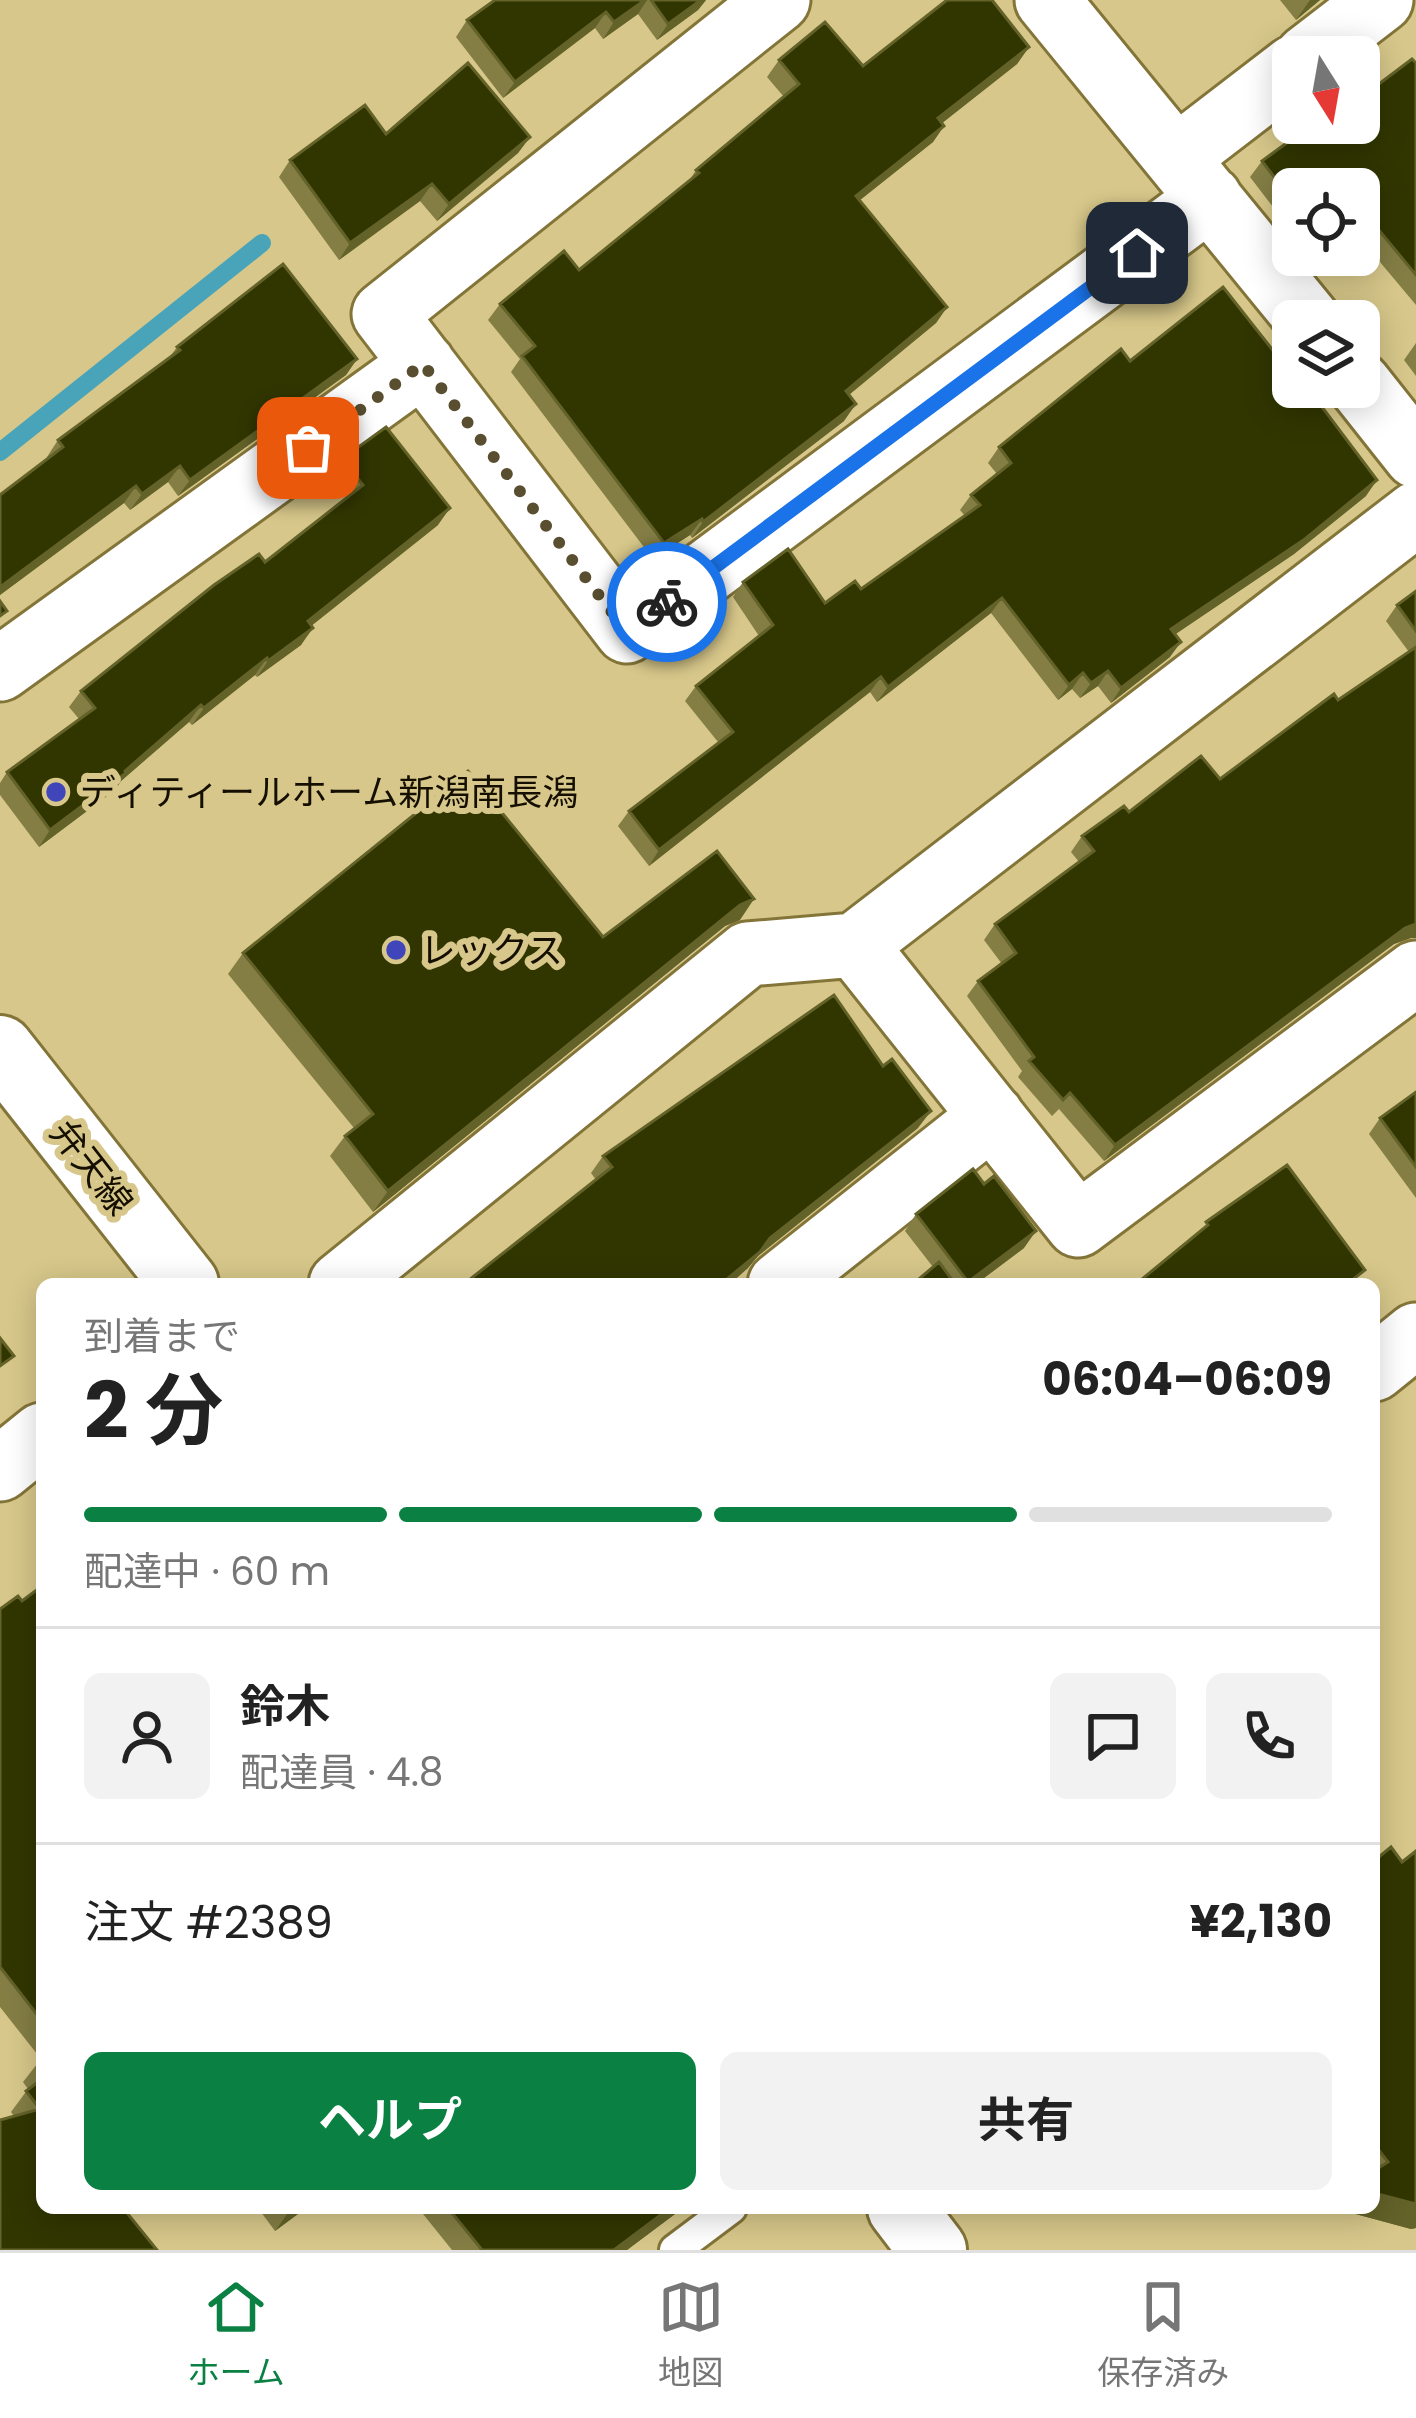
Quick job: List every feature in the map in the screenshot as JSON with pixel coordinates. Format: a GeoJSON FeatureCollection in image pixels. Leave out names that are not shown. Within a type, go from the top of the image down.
{"type":"FeatureCollection","features":[{"type":"Feature","properties":{"kind":"street"},"geometry":{"type":"LineString","coordinates":[[778,0],[384,314],[627,632],[1193,178],[1272,91]]}},
{"type":"Feature","properties":{"kind":"street"},"geometry":{"type":"LineString","coordinates":[[1047,0],[1292,300]]}},
{"type":"Feature","properties":{"kind":"street"},"geometry":{"type":"LineString","coordinates":[[1334,36],[1381,0]]}},
{"type":"Feature","properties":{"kind":"street"},"geometry":{"type":"LineString","coordinates":[[0,669],[423,364]]}},
{"type":"Feature","properties":{"kind":"street"},"geometry":{"type":"LineString","coordinates":[[1378,408],[1416,456]]}},
{"type":"Feature","properties":{"kind":"street"},"geometry":{"type":"LineString","coordinates":[[347,1278],[748,954],[855,945],[1416,514]]}},
{"type":"Feature","properties":{"kind":"street"},"geometry":{"type":"LineString","coordinates":[[855,945],[1078,1225],[1416,973]]}},
{"type":"Feature","properties":{"kind":"street","name":"弁天線"},"geometry":{"type":"LineString","coordinates":[[0,1049],[179,1278]]}},
{"type":"Feature","properties":{"kind":"street"},"geometry":{"type":"LineString","coordinates":[[788,1278],[992,1116]]}},
{"type":"Feature","properties":{"kind":"street"},"geometry":{"type":"LineString","coordinates":[[1380,1364],[1416,1335]]}},
{"type":"Feature","properties":{"kind":"street"},"geometry":{"type":"LineString","coordinates":[[0,1468],[36,1441]]}},
{"type":"Feature","properties":{"kind":"street"},"geometry":{"type":"LineString","coordinates":[[907,2214],[934,2250]]}},
{"type":"Feature","properties":{"kind":"lane"},"geometry":{"type":"LineString","coordinates":[[675,2250],[723,2214]]}},
{"type":"Feature","properties":{"kind":"building"},"geometry":{"type":"Polygon","coordinates":[[[495,0],[645,0],[614,22],[606,12],[515,82],[467,20],[495,0]]]}},
{"type":"Feature","properties":{"kind":"building"},"geometry":{"type":"Polygon","coordinates":[[[651,0],[701,0],[668,24],[651,0]]]}},
{"type":"Feature","properties":{"kind":"building"},"geometry":{"type":"Polygon","coordinates":[[[947,0],[992,0],[1029,47],[938,118],[944,126],[856,196],[947,307],[846,391],[856,404],[703,522],[664,543],[522,356],[535,346],[500,304],[564,251],[579,270],[699,173],[696,170],[799,84],[779,60],[825,22],[863,66],[947,0]]]}},
{"type":"Feature","properties":{"kind":"building"},"geometry":{"type":"Polygon","coordinates":[[[1412,59],[1416,63],[1416,275],[1380,231],[1380,168],[1272,168],[1272,174],[1262,161],[1285,144],[1380,144],[1380,83],[1412,59]]]}},
{"type":"Feature","properties":{"kind":"building"},"geometry":{"type":"Polygon","coordinates":[[[468,63],[530,137],[449,204],[432,184],[350,243],[290,160],[365,105],[386,134],[468,63]]]}},
{"type":"Feature","properties":{"kind":"building"},"geometry":{"type":"Polygon","coordinates":[[[283,264],[357,359],[190,480],[180,466],[142,494],[136,486],[0,587],[0,495],[63,447],[58,440],[180,350],[177,347],[283,264]]]}},
{"type":"Feature","properties":{"kind":"building"},"geometry":{"type":"Polygon","coordinates":[[[1223,287],[1272,349],[1272,408],[1323,408],[1377,480],[1305,539],[1171,629],[1181,642],[1121,688],[1108,671],[1091,683],[1083,673],[1069,685],[1002,598],[888,687],[881,677],[659,850],[629,811],[733,732],[696,686],[773,625],[743,582],[788,549],[825,603],[855,581],[861,589],[980,505],[971,495],[1011,463],[999,447],[1121,349],[1130,361],[1223,287]]]}},
{"type":"Feature","properties":{"kind":"building"},"geometry":{"type":"Polygon","coordinates":[[[386,427],[450,508],[308,621],[313,628],[204,708],[201,705],[126,773],[50,830],[7,772],[95,708],[81,691],[214,585],[259,554],[265,562],[363,485],[342,459],[386,427]]]}},
{"type":"Feature","properties":{"kind":"building"},"geometry":{"type":"Polygon","coordinates":[[[1416,591],[1416,631],[1397,605],[1416,591]]]}},
{"type":"Feature","properties":{"kind":"building"},"geometry":{"type":"Polygon","coordinates":[[[1416,647],[1416,924],[1115,1145],[1070,1093],[1063,1100],[1029,1061],[1034,1057],[978,981],[1016,953],[995,924],[1094,851],[1082,836],[1124,806],[1129,812],[1201,756],[1220,779],[1334,694],[1338,700],[1416,647]]]}},
{"type":"Feature","properties":{"kind":"building"},"geometry":{"type":"Polygon","coordinates":[[[468,771],[603,937],[717,851],[754,899],[740,905],[388,1191],[345,1136],[373,1114],[243,953],[468,771]]]}},
{"type":"Feature","properties":{"kind":"building"},"geometry":{"type":"Polygon","coordinates":[[[834,995],[883,1066],[892,1059],[931,1111],[770,1238],[728,1278],[472,1278],[612,1167],[603,1156],[834,995]]]}},
{"type":"Feature","properties":{"kind":"building"},"geometry":{"type":"Polygon","coordinates":[[[1416,1092],[1416,1167],[1380,1118],[1416,1092]]]}},
{"type":"Feature","properties":{"kind":"building"},"geometry":{"type":"Polygon","coordinates":[[[1287,1165],[1365,1270],[1355,1278],[1143,1278],[1206,1222],[1287,1165]]]}},
{"type":"Feature","properties":{"kind":"building"},"geometry":{"type":"Polygon","coordinates":[[[973,1169],[984,1184],[994,1176],[1036,1231],[973,1278],[965,1278],[916,1214],[973,1169]]]}},
{"type":"Feature","properties":{"kind":"building"},"geometry":{"type":"Polygon","coordinates":[[[939,1262],[951,1278],[920,1278],[939,1262]]]}},
{"type":"Feature","properties":{"kind":"building"},"geometry":{"type":"Polygon","coordinates":[[[0,1338],[14,1356],[0,1366],[0,1338]]]}},
{"type":"Feature","properties":{"kind":"building"},"geometry":{"type":"Polygon","coordinates":[[[36,1590],[36,2013],[0,1967],[0,1609],[18,1596],[22,1601],[36,1590]]]}},
{"type":"Feature","properties":{"kind":"building"},"geometry":{"type":"Polygon","coordinates":[[[1391,1847],[1402,1862],[1416,1851],[1416,2204],[1380,2195],[1380,2167],[1388,2162],[1380,2152],[1380,1856],[1391,1847]]]}},
{"type":"Feature","properties":{"kind":"building"},"geometry":{"type":"Polygon","coordinates":[[[36,2084],[36,2104],[26,2091],[36,2084]]]}},
{"type":"Feature","properties":{"kind":"building"},"geometry":{"type":"Polygon","coordinates":[[[36,2110],[36,2214],[128,2214],[157,2250],[0,2250],[0,2120],[36,2110]]]}},
{"type":"Feature","properties":{"kind":"building"},"geometry":{"type":"Polygon","coordinates":[[[453,2214],[662,2214],[614,2250],[482,2250],[453,2214]]]}},
{"type":"Feature","properties":{"kind":"waterway"},"geometry":{"type":"LineString","coordinates":[[0,452],[262,243]]}},
{"type":"Feature","properties":{"kind":"way so far"},"geometry":{"type":"LineString","coordinates":[[308,448],[423,364],[627,632],[667,602]]}},
{"type":"Feature","properties":{"kind":"place","name":"ディティールホーム新潟南長潟"},"geometry":{"type":"Point","coordinates":[56,792]}},
{"type":"Feature","properties":{"kind":"place","name":"レックス"},"geometry":{"type":"Point","coordinates":[396,950]}},
{"type":"Feature","properties":{"kind":"route"},"geometry":{"type":"LineString","coordinates":[[667,602],[1137,253]]}}]}
